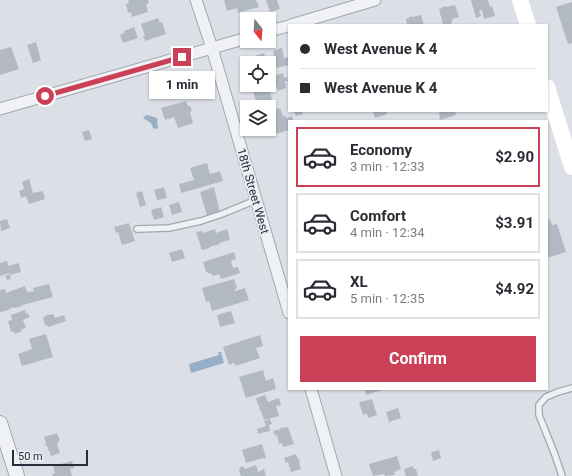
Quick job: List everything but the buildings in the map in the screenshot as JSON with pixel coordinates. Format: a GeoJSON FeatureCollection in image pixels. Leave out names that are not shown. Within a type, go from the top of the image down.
{"type":"FeatureCollection","features":[{"type":"Feature","properties":{"kind":"main road"},"geometry":{"type":"LineString","coordinates":[[520,0],[528,24]]}},
{"type":"Feature","properties":{"kind":"main road"},"geometry":{"type":"LineString","coordinates":[[548,90],[572,167]]}},
{"type":"Feature","properties":{"kind":"street","name":"18th Street West"},"geometry":{"type":"LineString","coordinates":[[196,0],[212,48],[288,310]]}},
{"type":"Feature","properties":{"kind":"street"},"geometry":{"type":"LineString","coordinates":[[293,24],[375,0]]}},
{"type":"Feature","properties":{"kind":"street"},"geometry":{"type":"LineString","coordinates":[[276,30],[288,26]]}},
{"type":"Feature","properties":{"kind":"street"},"geometry":{"type":"LineString","coordinates":[[0,109],[240,40]]}},
{"type":"Feature","properties":{"kind":"street"},"geometry":{"type":"LineString","coordinates":[[311,390],[336,476]]}},
{"type":"Feature","properties":{"kind":"street"},"geometry":{"type":"LineString","coordinates":[[0,422],[17,476]]}},
{"type":"Feature","properties":{"kind":"lane"},"geometry":{"type":"LineString","coordinates":[[137,229],[168,228],[201,221],[256,200]]}},
{"type":"Feature","properties":{"kind":"lane"},"geometry":{"type":"LineString","coordinates":[[562,476],[539,415],[539,405],[546,397],[572,388]]}},
{"type":"Feature","properties":{"kind":"water"},"geometry":{"type":"Polygon","coordinates":[[[146,115],[157,118],[158,128],[153,128],[151,123],[143,118],[146,115]]]}},
{"type":"Feature","properties":{"kind":"water"},"geometry":{"type":"Polygon","coordinates":[[[218,352],[221,352],[224,363],[191,373],[189,364],[219,355],[218,352]]]}},
{"type":"Feature","properties":{"kind":"route"},"geometry":{"type":"LineString","coordinates":[[45,96],[182,57]]}}]}
